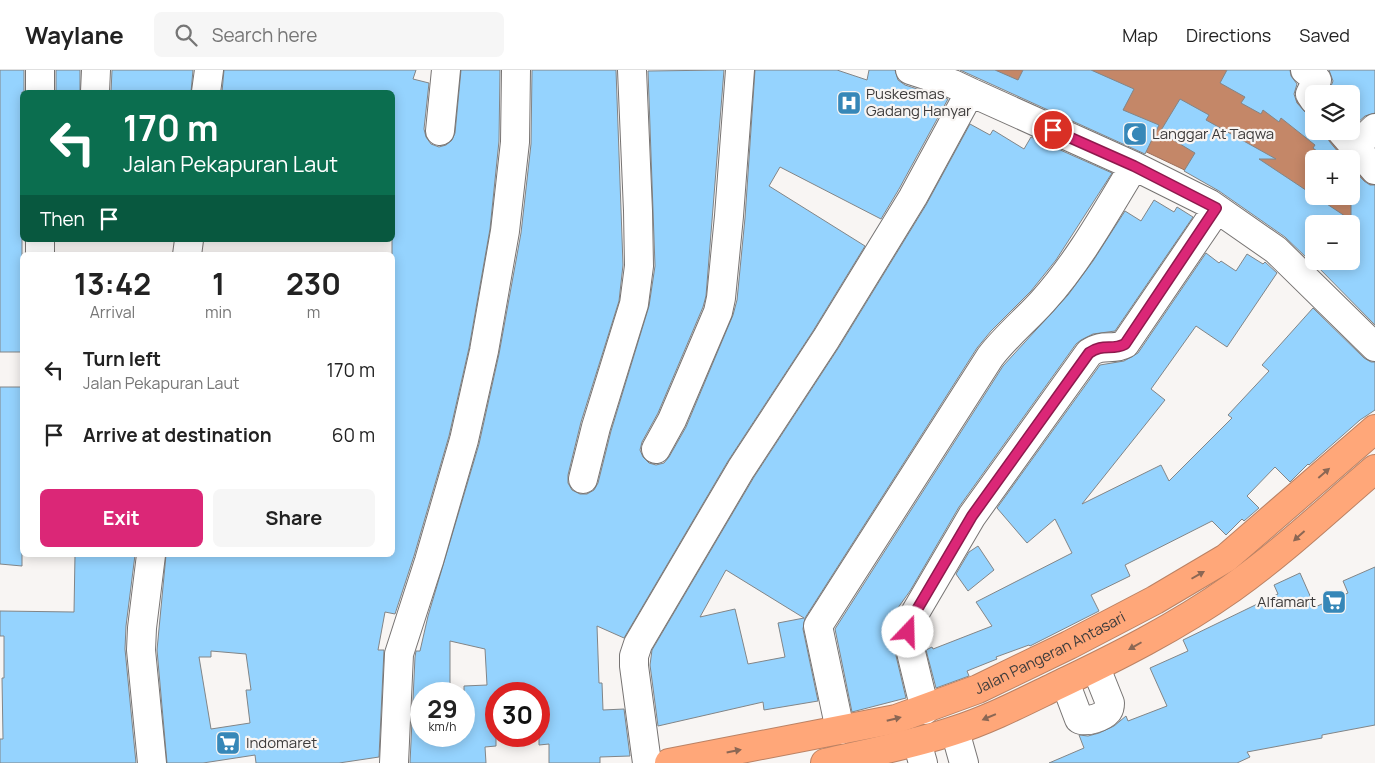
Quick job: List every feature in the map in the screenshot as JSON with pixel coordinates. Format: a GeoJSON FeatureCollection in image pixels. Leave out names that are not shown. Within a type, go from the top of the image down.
{"type":"FeatureCollection","features":[{"type":"Feature","properties":{"kind":"highway","name":"Jalan Pangeran Antasari"},"geometry":{"type":"LineString","coordinates":[[669,763],[896,720],[978,689],[1069,645],[1215,566],[1236,550],[1375,429]]}},
{"type":"Feature","properties":{"kind":"highway","name":"Jalan Pangeran Antasari"},"geometry":{"type":"LineString","coordinates":[[825,763],[920,752],[955,731],[1080,675],[1188,616],[1232,588],[1272,558],[1375,469]]}},
{"type":"Feature","properties":{"kind":"highway"},"geometry":{"type":"LineString","coordinates":[[1174,589],[1188,616]]}},
{"type":"Feature","properties":{"kind":"highway"},"geometry":{"type":"LineString","coordinates":[[1143,606],[1159,632]]}},
{"type":"Feature","properties":{"kind":"street"},"geometry":{"type":"LineString","coordinates":[[40,70],[40,90]]}},
{"type":"Feature","properties":{"kind":"street"},"geometry":{"type":"LineString","coordinates":[[94,90],[96,70]]}},
{"type":"Feature","properties":{"kind":"street"},"geometry":{"type":"LineString","coordinates":[[206,90],[210,70]]}},
{"type":"Feature","properties":{"kind":"street"},"geometry":{"type":"LineString","coordinates":[[440,131],[446,70]]}},
{"type":"Feature","properties":{"kind":"street"},"geometry":{"type":"LineString","coordinates":[[394,763],[399,654],[464,440],[487,332],[505,231],[515,142],[516,70]]}},
{"type":"Feature","properties":{"kind":"street"},"geometry":{"type":"LineString","coordinates":[[583,479],[596,426],[634,304],[639,266],[632,70]]}},
{"type":"Feature","properties":{"kind":"street"},"geometry":{"type":"LineString","coordinates":[[656,449],[672,420],[718,312],[729,216],[740,70]]}},
{"type":"Feature","properties":{"kind":"street"},"geometry":{"type":"LineString","coordinates":[[910,70],[953,84],[1134,166],[1216,208],[1276,250],[1375,347]]}},
{"type":"Feature","properties":{"kind":"street"},"geometry":{"type":"LineString","coordinates":[[1305,70],[1317,80],[1314,85]]}},
{"type":"Feature","properties":{"kind":"street"},"geometry":{"type":"LineString","coordinates":[[648,763],[634,666],[634,656],[638,644],[741,469],[826,339],[913,197],[970,92]]}},
{"type":"Feature","properties":{"kind":"street"},"geometry":{"type":"LineString","coordinates":[[1360,134],[1375,128]]}},
{"type":"Feature","properties":{"kind":"street"},"geometry":{"type":"LineString","coordinates":[[1349,140],[1375,170]]}},
{"type":"Feature","properties":{"kind":"street"},"geometry":{"type":"LineString","coordinates":[[840,730],[818,626],[990,357],[1044,300],[1079,255],[1134,166]]}},
{"type":"Feature","properties":{"kind":"street"},"geometry":{"type":"LineString","coordinates":[[925,710],[908,640],[908,632],[915,613],[972,516],[1089,353],[1101,346],[1120,347],[1125,344],[1216,208]]}},
{"type":"Feature","properties":{"kind":"street"},"geometry":{"type":"LineString","coordinates":[[151,557],[141,650],[152,763]]}},
{"type":"Feature","properties":{"kind":"street"},"geometry":{"type":"LineString","coordinates":[[1080,675],[1110,705],[1107,713],[1097,717]]}},
{"type":"Feature","properties":{"kind":"street"},"geometry":{"type":"LineString","coordinates":[[955,731],[964,763]]}},
{"type":"Feature","properties":{"kind":"shaded area"},"geometry":{"type":"Polygon","coordinates":[[[962,70],[1262,70],[1305,108],[1305,140],[1341,140],[1351,150],[1305,150],[1305,205],[1360,205],[1360,158],[1375,172],[1375,317],[1355,270],[1360,270],[1360,215],[1305,215],[1305,252],[1231,192],[1098,129],[962,70]]]}},
{"type":"Feature","properties":{"kind":"building"},"geometry":{"type":"Polygon","coordinates":[[[0,70],[24,70],[24,90],[20,90],[20,242],[22,242],[22,252],[20,252],[20,352],[0,352],[0,70]]]}},
{"type":"Feature","properties":{"kind":"building"},"geometry":{"type":"Polygon","coordinates":[[[56,70],[80,70],[80,90],[56,90],[56,70]]]}},
{"type":"Feature","properties":{"kind":"building"},"geometry":{"type":"Polygon","coordinates":[[[112,70],[193,70],[191,90],[111,90],[112,70]]]}},
{"type":"Feature","properties":{"kind":"building"},"geometry":{"type":"Polygon","coordinates":[[[224,70],[416,70],[413,79],[429,83],[424,129],[426,137],[431,144],[439,147],[446,145],[452,140],[455,133],[461,70],[500,70],[499,141],[490,229],[469,348],[449,436],[395,614],[385,612],[378,650],[384,650],[379,757],[339,763],[256,763],[255,755],[203,763],[167,763],[157,650],[166,557],[395,557],[395,252],[392,252],[392,242],[395,242],[395,90],[222,90],[224,70]],[[211,651],[211,657],[199,657],[211,729],[250,723],[246,690],[251,690],[246,654],[211,651]]]}},
{"type":"Feature","properties":{"kind":"building"},"geometry":{"type":"Polygon","coordinates":[[[532,70],[616,70],[623,265],[619,301],[581,422],[568,475],[568,483],[572,490],[580,494],[587,494],[594,490],[598,483],[611,431],[649,306],[655,266],[648,71],[724,70],[706,296],[658,413],[642,442],[640,450],[643,457],[649,463],[656,465],[664,463],[669,457],[686,427],[733,315],[737,300],[745,218],[755,70],[837,70],[867,80],[869,70],[895,70],[898,80],[905,85],[948,99],[881,219],[780,167],[769,186],[865,246],[813,331],[728,461],[624,638],[597,626],[599,683],[602,683],[603,710],[624,709],[630,756],[600,757],[600,763],[549,763],[550,682],[487,682],[485,649],[450,641],[450,682],[414,682],[416,651],[420,651],[428,616],[479,444],[499,354],[521,233],[531,144],[532,70]]]}},
{"type":"Feature","properties":{"kind":"building"},"geometry":{"type":"Polygon","coordinates":[[[960,70],[995,70],[1018,80],[1023,70],[1091,70],[1134,89],[1123,110],[1159,125],[1145,154],[960,70]]]}},
{"type":"Feature","properties":{"kind":"building"},"geometry":{"type":"Polygon","coordinates":[[[1227,70],[1290,70],[1291,76],[1297,84],[1294,94],[1297,103],[1305,112],[1305,137],[1281,118],[1279,122],[1263,110],[1261,114],[1241,103],[1245,97],[1220,83],[1227,70]]]}},
{"type":"Feature","properties":{"kind":"building"},"geometry":{"type":"Polygon","coordinates":[[[1329,70],[1375,70],[1375,113],[1365,116],[1360,120],[1360,85],[1331,85],[1333,81],[1329,70]]]}},
{"type":"Feature","properties":{"kind":"building"},"geometry":{"type":"Polygon","coordinates":[[[1180,99],[1209,115],[1206,120],[1276,159],[1259,159],[1305,190],[1305,205],[1328,205],[1343,215],[1305,215],[1305,256],[1285,237],[1219,191],[1184,171],[1195,153],[1160,132],[1180,99]]]}},
{"type":"Feature","properties":{"kind":"building"},"geometry":{"type":"Polygon","coordinates":[[[970,124],[990,135],[993,130],[1024,149],[1031,137],[1112,173],[1056,260],[1031,291],[991,331],[977,348],[805,618],[803,629],[818,701],[764,710],[763,702],[658,726],[650,665],[652,650],[754,477],[839,347],[926,205],[970,124]],[[726,570],[700,617],[735,609],[748,664],[785,657],[778,623],[804,618],[726,570]]]}},
{"type":"Feature","properties":{"kind":"building"},"geometry":{"type":"Polygon","coordinates":[[[1309,140],[1329,140],[1336,150],[1316,150],[1313,148],[1315,145],[1309,140]]]}},
{"type":"Feature","properties":{"kind":"building"},"geometry":{"type":"Polygon","coordinates":[[[1360,177],[1370,185],[1375,185],[1375,325],[1321,270],[1360,270],[1360,215],[1351,215],[1351,205],[1360,205],[1360,177]]]}},
{"type":"Feature","properties":{"kind":"building"},"geometry":{"type":"Polygon","coordinates":[[[1154,200],[1174,212],[1177,207],[1193,217],[1115,331],[1093,334],[1076,344],[959,507],[910,591],[895,612],[898,615],[892,632],[893,643],[906,698],[852,712],[835,629],[1003,366],[1068,295],[1093,261],[1125,211],[1141,221],[1154,200]]]}},
{"type":"Feature","properties":{"kind":"building"},"geometry":{"type":"Polygon","coordinates":[[[1206,253],[1219,263],[1221,261],[1236,271],[1247,254],[1263,264],[1265,262],[1277,273],[1227,347],[1196,326],[1151,389],[1165,400],[1082,504],[1161,465],[1169,481],[1232,418],[1228,415],[1269,371],[1262,365],[1313,308],[1364,358],[1375,362],[1375,410],[1360,420],[1308,464],[1290,482],[1275,467],[1247,496],[1259,508],[1244,521],[1242,519],[1226,535],[1212,521],[1125,565],[1130,576],[1091,595],[1099,611],[1030,646],[996,657],[997,659],[967,671],[969,676],[936,688],[926,650],[992,626],[976,602],[1072,553],[1055,519],[1027,543],[997,508],[1100,365],[1124,361],[1138,353],[1206,253]]]}},
{"type":"Feature","properties":{"kind":"building"},"geometry":{"type":"Polygon","coordinates":[[[0,387],[20,387],[20,557],[22,557],[22,566],[0,564],[0,387]]]}},
{"type":"Feature","properties":{"kind":"building"},"geometry":{"type":"Polygon","coordinates":[[[978,546],[994,570],[968,591],[956,574],[969,552],[978,546]]]}},
{"type":"Feature","properties":{"kind":"building"},"geometry":{"type":"Polygon","coordinates":[[[75,557],[135,557],[125,649],[136,763],[0,763],[0,739],[3,739],[2,678],[4,678],[4,636],[0,636],[0,611],[74,612],[75,557]]]}},
{"type":"Feature","properties":{"kind":"building"},"geometry":{"type":"Polygon","coordinates":[[[1375,567],[1375,725],[1322,735],[1322,738],[1247,752],[1250,757],[1237,763],[1049,763],[1084,748],[1079,735],[1088,736],[1099,733],[1114,726],[1126,716],[1128,721],[1167,706],[1150,668],[1188,651],[1183,640],[1278,594],[1274,585],[1300,573],[1315,607],[1348,593],[1343,581],[1375,567]]]}},
{"type":"Feature","properties":{"kind":"building"},"geometry":{"type":"Polygon","coordinates":[[[485,685],[486,763],[410,763],[411,747],[475,747],[475,686],[485,685]]]}},
{"type":"Feature","properties":{"kind":"place","name":"Puskesmas Gadang Hanyar"},"geometry":{"type":"Point","coordinates":[849,103]}},
{"type":"Feature","properties":{"kind":"place","name":"Langgar At Taqwa"},"geometry":{"type":"Point","coordinates":[1135,134]}},
{"type":"Feature","properties":{"kind":"place","name":"Alfamart"},"geometry":{"type":"Point","coordinates":[1334,602]}},
{"type":"Feature","properties":{"kind":"place","name":"Indomaret"},"geometry":{"type":"Point","coordinates":[228,743]}},
{"type":"Feature","properties":{"kind":"route"},"geometry":{"type":"LineString","coordinates":[[908,632],[915,613],[972,516],[1089,353],[1101,346],[1120,347],[1125,344],[1216,208],[1134,166],[1053,130]]}}]}
